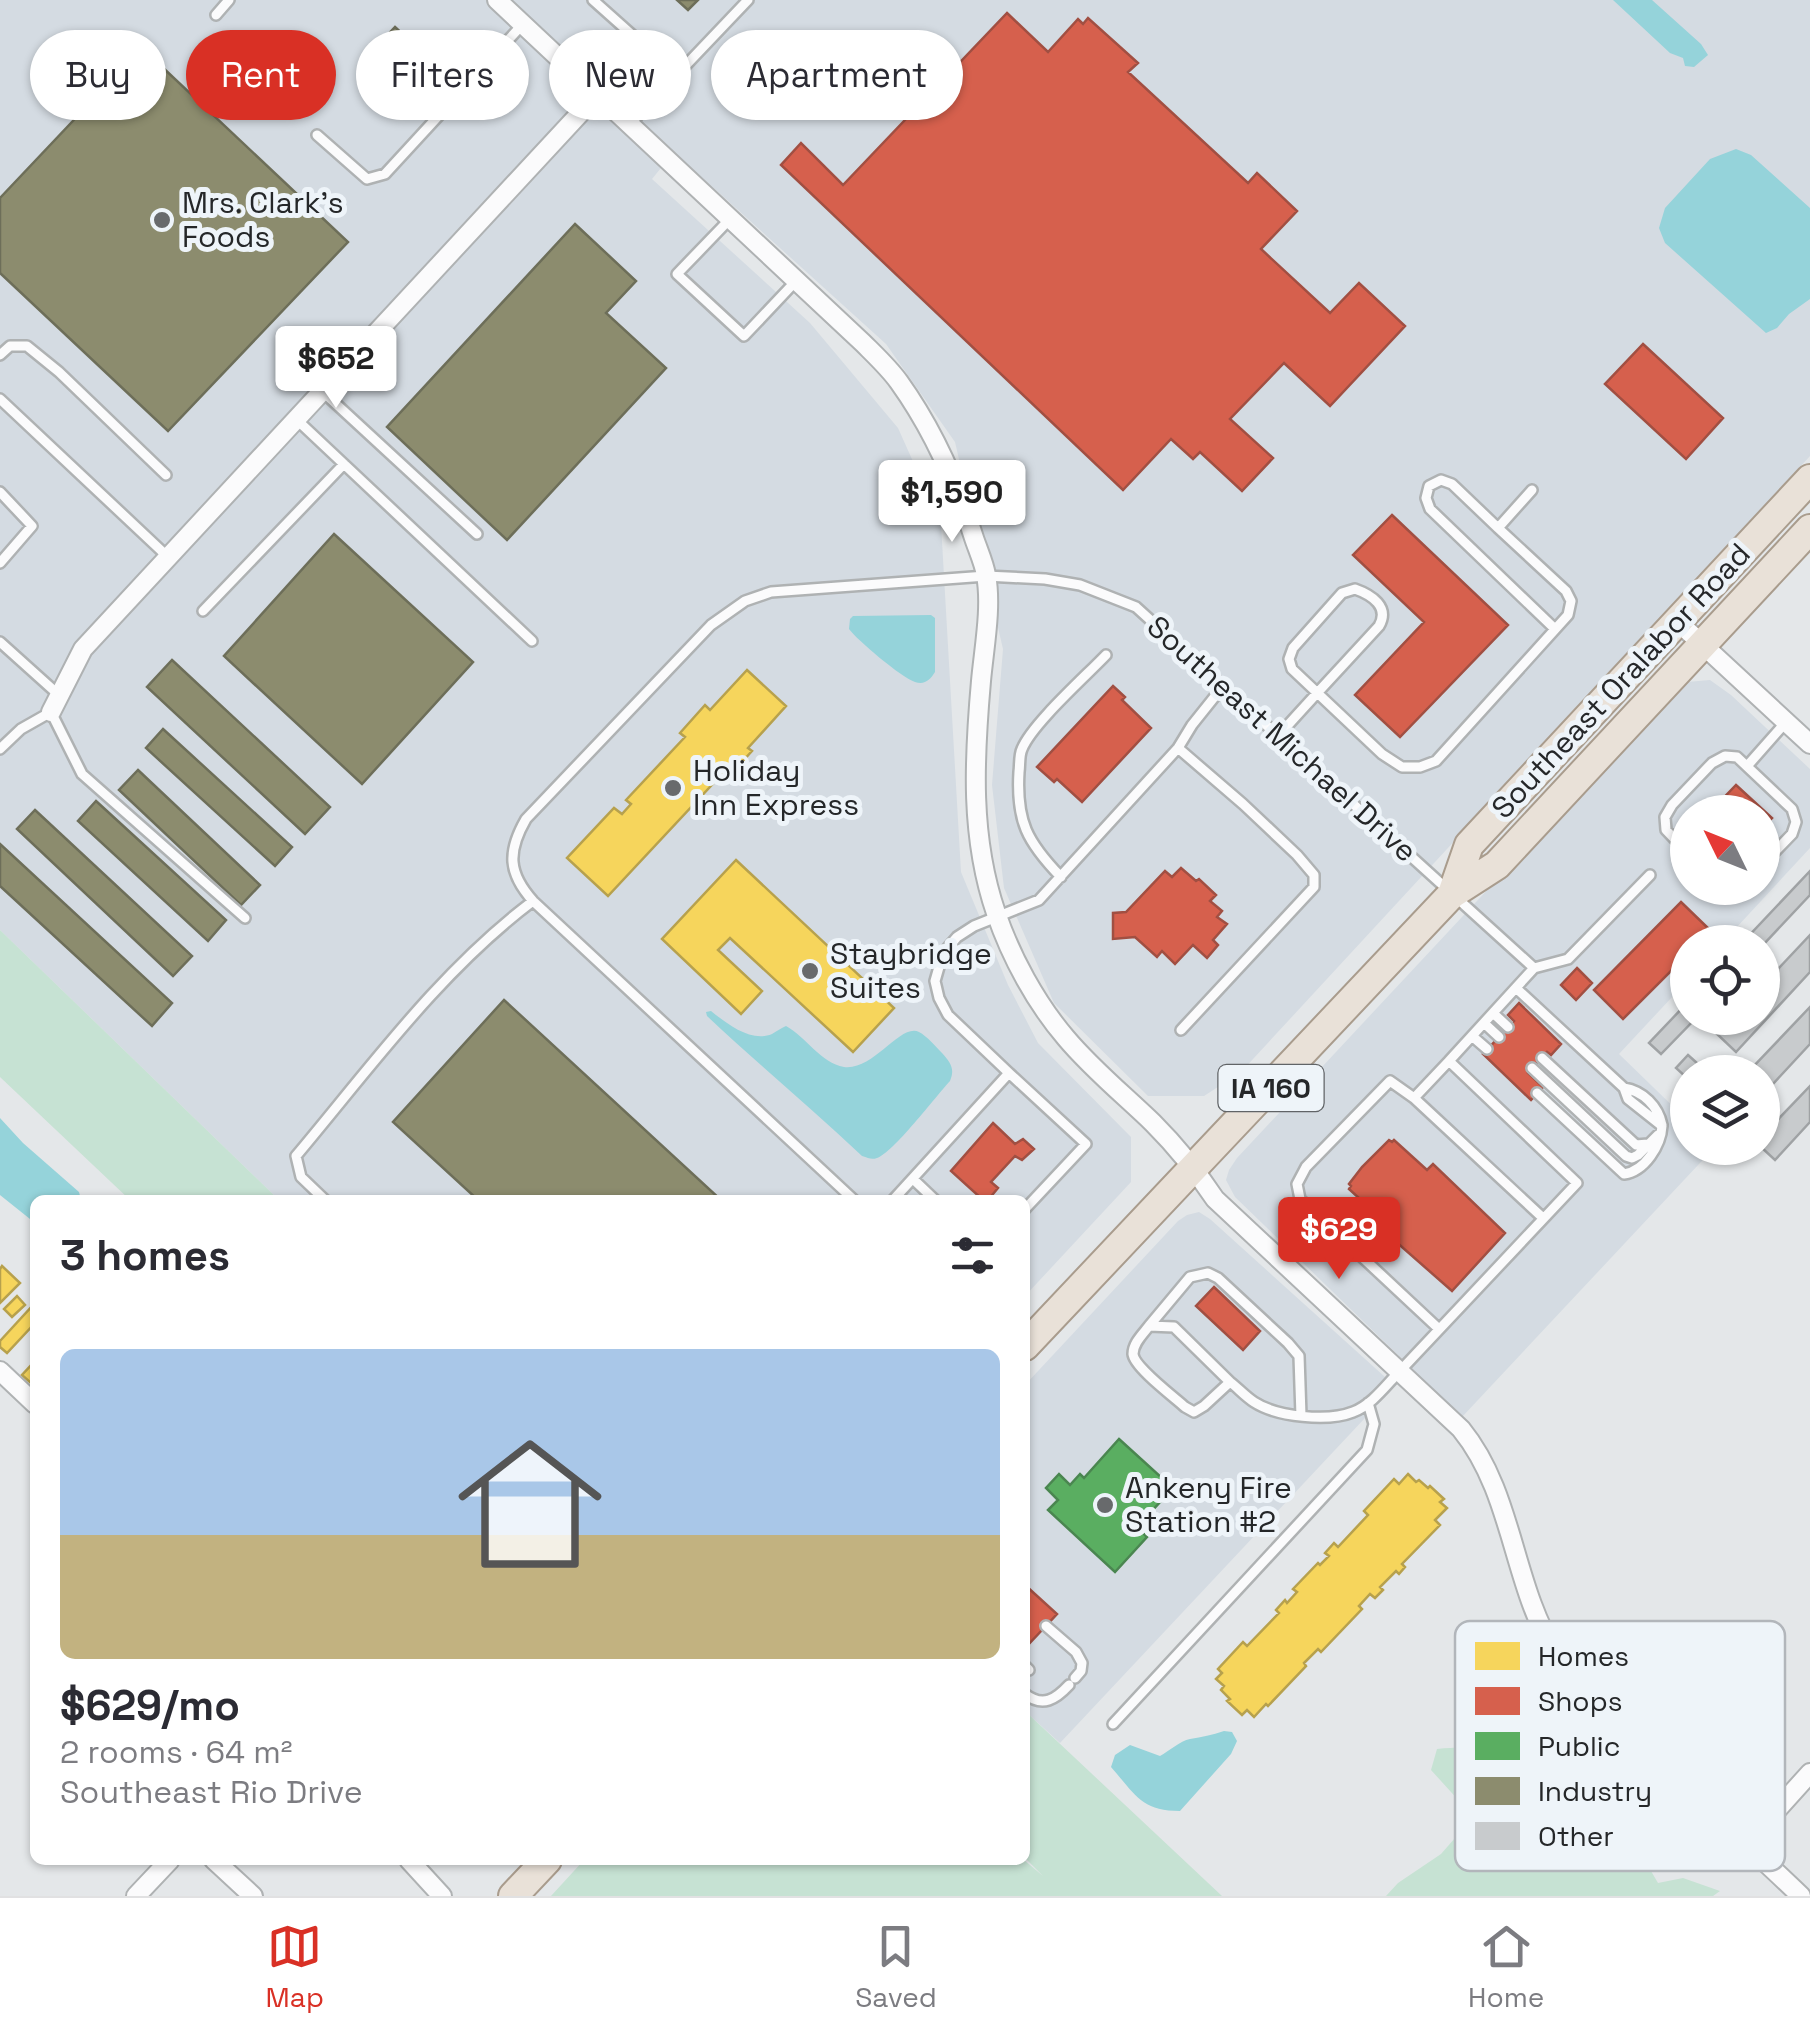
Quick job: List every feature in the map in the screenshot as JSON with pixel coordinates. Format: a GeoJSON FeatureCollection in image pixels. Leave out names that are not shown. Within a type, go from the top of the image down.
{"type":"FeatureCollection","features":[{"type":"Feature","properties":{"kind":"main road","name":"Southeast Oralabor Road"},"geometry":{"type":"LineString","coordinates":[[1452,894],[1469,845],[1810,480]]}},
{"type":"Feature","properties":{"kind":"main road","name":"Southeast Oralabor Road"},"geometry":{"type":"LineString","coordinates":[[1030,1341],[1452,894],[1497,866],[1810,529]]}},
{"type":"Feature","properties":{"kind":"main road"},"geometry":{"type":"LineString","coordinates":[[514,1896],[542,1865]]}},
{"type":"Feature","properties":{"kind":"street"},"geometry":{"type":"LineString","coordinates":[[497,0],[549,49]]}},
{"type":"Feature","properties":{"kind":"street"},"geometry":{"type":"LineString","coordinates":[[56,704],[83,649],[573,120]]}},
{"type":"Feature","properties":{"kind":"street"},"geometry":{"type":"LineString","coordinates":[[624,120],[897,379],[923,420],[950,477],[986,576],[987,620],[975,791],[980,853],[997,916],[1021,971],[1064,1036],[1155,1126],[1215,1199],[1469,1438],[1501,1504],[1539,1621]]}},
{"type":"Feature","properties":{"kind":"street"},"geometry":{"type":"LineString","coordinates":[[1677,621],[1810,744]]}},
{"type":"Feature","properties":{"kind":"street"},"geometry":{"type":"LineString","coordinates":[[0,1372],[30,1399]]}},
{"type":"Feature","properties":{"kind":"street"},"geometry":{"type":"LineString","coordinates":[[1785,1801],[1810,1774]]}},
{"type":"Feature","properties":{"kind":"street"},"geometry":{"type":"LineString","coordinates":[[136,1896],[165,1865]]}},
{"type":"Feature","properties":{"kind":"street"},"geometry":{"type":"LineString","coordinates":[[219,1865],[253,1896]]}},
{"type":"Feature","properties":{"kind":"street"},"geometry":{"type":"LineString","coordinates":[[414,1865],[442,1896]]}},
{"type":"Feature","properties":{"kind":"street"},"geometry":{"type":"LineString","coordinates":[[1775,1871],[1802,1896]]}},
{"type":"Feature","properties":{"kind":"lane"},"geometry":{"type":"LineString","coordinates":[[216,14],[229,0]]}},
{"type":"Feature","properties":{"kind":"lane"},"geometry":{"type":"LineString","coordinates":[[593,0],[627,30]]}},
{"type":"Feature","properties":{"kind":"lane"},"geometry":{"type":"LineString","coordinates":[[691,60],[748,0]]}},
{"type":"Feature","properties":{"kind":"lane"},"geometry":{"type":"LineString","coordinates":[[317,136],[367,180],[384,174],[523,24]]}},
{"type":"Feature","properties":{"kind":"lane"},"geometry":{"type":"LineString","coordinates":[[629,125],[634,120]]}},
{"type":"Feature","properties":{"kind":"lane"},"geometry":{"type":"LineString","coordinates":[[730,220],[678,274],[744,336],[796,282]]}},
{"type":"Feature","properties":{"kind":"lane"},"geometry":{"type":"LineString","coordinates":[[0,355],[10,346],[27,346],[166,475]]}},
{"type":"Feature","properties":{"kind":"lane"},"geometry":{"type":"LineString","coordinates":[[322,391],[476,534]]}},
{"type":"Feature","properties":{"kind":"lane"},"geometry":{"type":"LineString","coordinates":[[0,399],[168,556]]}},
{"type":"Feature","properties":{"kind":"lane"},"geometry":{"type":"LineString","coordinates":[[296,419],[532,641]]}},
{"type":"Feature","properties":{"kind":"lane"},"geometry":{"type":"LineString","coordinates":[[203,611],[344,464]]}},
{"type":"Feature","properties":{"kind":"lane"},"geometry":{"type":"LineString","coordinates":[[1279,735],[1318,693],[1379,626],[1384,618],[1382,608],[1367,593],[1354,588],[1342,593],[1293,648],[1289,659],[1292,669],[1318,693],[1382,754],[1402,767],[1420,768],[1436,761],[1568,615],[1571,601],[1566,590],[1452,484],[1441,480],[1429,486],[1426,498],[1430,509],[1555,629]]}},
{"type":"Feature","properties":{"kind":"lane"},"geometry":{"type":"LineString","coordinates":[[1498,528],[1532,490]]}},
{"type":"Feature","properties":{"kind":"lane"},"geometry":{"type":"LineString","coordinates":[[0,492],[32,526],[0,562]]}},
{"type":"Feature","properties":{"kind":"lane","name":"Southeast Michael Drive"},"geometry":{"type":"LineString","coordinates":[[533,901],[515,876],[512,860],[514,845],[526,820],[726,612],[770,592],[986,576],[1080,585],[1136,607],[1534,968]]}},
{"type":"Feature","properties":{"kind":"lane"},"geometry":{"type":"LineString","coordinates":[[0,642],[56,704],[82,774],[245,918]]}},
{"type":"Feature","properties":{"kind":"lane"},"geometry":{"type":"LineString","coordinates":[[1061,876],[1038,853],[1023,826],[1018,791],[1020,750],[1106,655]]}},
{"type":"Feature","properties":{"kind":"lane"},"geometry":{"type":"LineString","coordinates":[[1030,1204],[1086,1144],[948,1015],[935,981],[943,952],[957,936],[974,926],[1040,900],[1178,748],[1224,685]]}},
{"type":"Feature","properties":{"kind":"lane"},"geometry":{"type":"LineString","coordinates":[[0,749],[56,704]]}},
{"type":"Feature","properties":{"kind":"lane"},"geometry":{"type":"LineString","coordinates":[[1748,765],[1786,722]]}},
{"type":"Feature","properties":{"kind":"lane"},"geometry":{"type":"LineString","coordinates":[[1178,748],[1243,804],[1314,875],[1314,888],[1182,1030]]}},
{"type":"Feature","properties":{"kind":"lane"},"geometry":{"type":"LineString","coordinates":[[1681,795],[1712,762],[1725,756],[1738,757],[1778,795]]}},
{"type":"Feature","properties":{"kind":"lane"},"geometry":{"type":"LineString","coordinates":[[1780,797],[1792,809],[1796,822],[1792,834],[1780,846]]}},
{"type":"Feature","properties":{"kind":"lane"},"geometry":{"type":"LineString","coordinates":[[1670,808],[1665,816],[1670,834]]}},
{"type":"Feature","properties":{"kind":"lane"},"geometry":{"type":"LineString","coordinates":[[1414,1098],[1534,968],[1568,959],[1650,876]]}},
{"type":"Feature","properties":{"kind":"lane"},"geometry":{"type":"LineString","coordinates":[[320,1195],[300,1177],[296,1156],[431,995],[512,916],[533,901],[849,1195]]}},
{"type":"Feature","properties":{"kind":"lane"},"geometry":{"type":"LineString","coordinates":[[1516,988],[1624,1088],[1628,1099],[1663,1127]]}},
{"type":"Feature","properties":{"kind":"lane"},"geometry":{"type":"LineString","coordinates":[[1493,1013],[1508,1026]]}},
{"type":"Feature","properties":{"kind":"lane"},"geometry":{"type":"LineString","coordinates":[[1484,1023],[1498,1037]]}},
{"type":"Feature","properties":{"kind":"lane"},"geometry":{"type":"LineString","coordinates":[[1472,1036],[1487,1049]]}},
{"type":"Feature","properties":{"kind":"lane"},"geometry":{"type":"LineString","coordinates":[[1542,1058],[1636,1144],[1650,1143]]}},
{"type":"Feature","properties":{"kind":"lane"},"geometry":{"type":"LineString","coordinates":[[1150,1326],[1174,1327],[1256,1404],[1288,1415],[1332,1417],[1356,1412],[1368,1403],[1577,1182],[1449,1061]]}},
{"type":"Feature","properties":{"kind":"lane"},"geometry":{"type":"LineString","coordinates":[[1532,1068],[1626,1156],[1638,1156],[1663,1127]]}},
{"type":"Feature","properties":{"kind":"lane"},"geometry":{"type":"LineString","coordinates":[[898,1195],[1010,1073]]}},
{"type":"Feature","properties":{"kind":"lane"},"geometry":{"type":"LineString","coordinates":[[1439,1329],[1300,1199],[1297,1184],[1306,1168],[1390,1081],[1414,1098],[1543,1218]]}},
{"type":"Feature","properties":{"kind":"lane"},"geometry":{"type":"LineString","coordinates":[[1537,1093],[1624,1174],[1636,1172],[1649,1157],[1658,1146],[1663,1127]]}},
{"type":"Feature","properties":{"kind":"lane"},"geometry":{"type":"LineString","coordinates":[[912,1179],[930,1195]]}},
{"type":"Feature","properties":{"kind":"lane"},"geometry":{"type":"LineString","coordinates":[[1230,1382],[1194,1412],[1136,1363],[1133,1353],[1138,1340],[1190,1277],[1208,1272],[1218,1278],[1288,1343],[1298,1356],[1302,1416]]}},
{"type":"Feature","properties":{"kind":"lane"},"geometry":{"type":"LineString","coordinates":[[1113,1724],[1368,1450],[1374,1424],[1368,1403]]}},
{"type":"Feature","properties":{"kind":"lane"},"geometry":{"type":"LineString","coordinates":[[1030,1699],[1043,1703],[1057,1697],[1080,1672],[1082,1663],[1076,1652],[1046,1626]]}},
{"type":"Feature","properties":{"kind":"shaded area"},"geometry":{"type":"Polygon","coordinates":[[[0,0],[1810,0],[1810,456],[1241,1072],[1204,1096],[1148,1096],[1054,1003],[1004,888],[992,785],[1003,649],[955,442],[886,344],[674,152],[652,179],[810,323],[898,428],[941,524],[961,872],[1008,985],[1038,1043],[1131,1137],[1131,1182],[1030,1291],[1030,1195],[274,1195],[0,930],[0,0]]]}},
{"type":"Feature","properties":{"kind":"shaded area"},"geometry":{"type":"Polygon","coordinates":[[[1710,680],[1810,769],[1810,848],[1780,880],[1780,795],[1670,795],[1670,905],[1757,905],[1739,925],[1670,925],[1670,999],[1619,1054],[1670,1104],[1670,1165],[1698,1165],[1462,1417],[1235,1197],[1226,1180],[1237,1158],[1672,692],[1687,682],[1710,680]]]}},
{"type":"Feature","properties":{"kind":"shaded area"},"geometry":{"type":"Polygon","coordinates":[[[1199,1212],[1210,1219],[1395,1386],[1060,1743],[1030,1716],[1030,1380],[1187,1215],[1199,1212]]]}},
{"type":"Feature","properties":{"kind":"green space"},"geometry":{"type":"Polygon","coordinates":[[[0,930],[274,1195],[125,1195],[0,1077],[0,930]]]}},
{"type":"Feature","properties":{"kind":"green space"},"geometry":{"type":"Polygon","coordinates":[[[1030,1716],[1222,1896],[551,1896],[579,1865],[1030,1865],[1043,1876],[1030,1863],[1030,1716]]]}},
{"type":"Feature","properties":{"kind":"green space"},"geometry":{"type":"Polygon","coordinates":[[[1455,1748],[1455,1796],[1431,1770],[1437,1749],[1455,1748]]]}},
{"type":"Feature","properties":{"kind":"green space"},"geometry":{"type":"Polygon","coordinates":[[[1455,1838],[1455,1871],[1651,1871],[1658,1883],[1683,1878],[1720,1891],[1713,1896],[1386,1896],[1398,1883],[1441,1854],[1455,1838]]]}},
{"type":"Feature","properties":{"kind":"water"},"geometry":{"type":"Polygon","coordinates":[[[1613,0],[1652,0],[1708,55],[1694,67],[1685,66],[1683,58],[1670,53],[1613,0]]]}},
{"type":"Feature","properties":{"kind":"water"},"geometry":{"type":"Polygon","coordinates":[[[1736,149],[1751,155],[1810,208],[1810,299],[1766,333],[1665,243],[1659,228],[1665,208],[1710,159],[1736,149]]]}},
{"type":"Feature","properties":{"kind":"water"},"geometry":{"type":"Polygon","coordinates":[[[853,616],[935,618],[935,672],[922,683],[891,666],[849,629],[853,616]]]}},
{"type":"Feature","properties":{"kind":"water"},"geometry":{"type":"Polygon","coordinates":[[[711,1011],[739,1030],[756,1036],[772,1034],[786,1026],[828,1060],[844,1067],[866,1062],[903,1034],[919,1032],[948,1060],[952,1070],[950,1081],[884,1154],[877,1158],[862,1156],[707,1016],[706,1012],[711,1011]]]}},
{"type":"Feature","properties":{"kind":"water"},"geometry":{"type":"Polygon","coordinates":[[[0,1118],[80,1195],[30,1195],[30,1219],[0,1195],[0,1118]]]}},
{"type":"Feature","properties":{"kind":"water"},"geometry":{"type":"Polygon","coordinates":[[[1232,1732],[1237,1741],[1231,1754],[1180,1811],[1147,1804],[1111,1767],[1115,1755],[1130,1745],[1160,1756],[1186,1740],[1232,1732]]]}},
{"type":"Feature","properties":{"kind":"building: Homes","name":"Holiday Inn Express"},"geometry":{"type":"Polygon","coordinates":[[[747,670],[786,706],[729,776],[724,772],[608,896],[567,858],[614,808],[622,814],[631,804],[626,800],[685,737],[680,733],[705,705],[710,710],[747,670]]]}},
{"type":"Feature","properties":{"kind":"building: Homes","name":"Staybridge Suites"},"geometry":{"type":"Polygon","coordinates":[[[736,860],[894,1008],[853,1052],[730,938],[718,950],[762,991],[741,1014],[662,939],[736,860]]]}},
{"type":"Feature","properties":{"kind":"building: Homes"},"geometry":{"type":"Polygon","coordinates":[[[2,1266],[20,1283],[0,1303],[0,1269],[2,1266]]]}},
{"type":"Feature","properties":{"kind":"building: Homes"},"geometry":{"type":"Polygon","coordinates":[[[17,1296],[25,1305],[12,1317],[4,1309],[17,1296]]]}},
{"type":"Feature","properties":{"kind":"building: Homes"},"geometry":{"type":"Polygon","coordinates":[[[30,1308],[30,1328],[7,1353],[0,1347],[0,1341],[30,1308]]]}},
{"type":"Feature","properties":{"kind":"building: Homes"},"geometry":{"type":"Polygon","coordinates":[[[30,1366],[30,1382],[22,1375],[30,1366]]]}},
{"type":"Feature","properties":{"kind":"building: Homes"},"geometry":{"type":"Polygon","coordinates":[[[1408,1474],[1444,1499],[1440,1502],[1447,1508],[1435,1520],[1440,1525],[1402,1564],[1405,1567],[1399,1574],[1396,1571],[1380,1587],[1383,1590],[1375,1598],[1370,1594],[1359,1606],[1362,1609],[1321,1652],[1318,1649],[1304,1663],[1306,1666],[1268,1706],[1254,1717],[1247,1710],[1242,1715],[1221,1690],[1224,1686],[1216,1679],[1222,1673],[1218,1669],[1279,1613],[1276,1610],[1297,1592],[1293,1589],[1329,1556],[1325,1553],[1334,1543],[1338,1547],[1368,1515],[1364,1511],[1394,1479],[1399,1484],[1408,1474]]]}},
{"type":"Feature","properties":{"kind":"building: Shops"},"geometry":{"type":"Polygon","coordinates":[[[1007,13],[1048,52],[1078,19],[1083,24],[1088,18],[1138,63],[1128,72],[1248,183],[1257,173],[1297,211],[1261,249],[1330,313],[1359,283],[1405,326],[1330,406],[1284,363],[1230,419],[1273,458],[1242,491],[1200,452],[1193,459],[1171,439],[1123,490],[781,165],[801,143],[843,185],[905,120],[963,120],[963,59],[1007,13]]]}},
{"type":"Feature","properties":{"kind":"building: Shops"},"geometry":{"type":"Polygon","coordinates":[[[1643,344],[1723,418],[1686,459],[1605,384],[1643,344]]]}},
{"type":"Feature","properties":{"kind":"building: Shops"},"geometry":{"type":"Polygon","coordinates":[[[1392,515],[1508,625],[1400,737],[1355,695],[1424,622],[1353,555],[1392,515]]]}},
{"type":"Feature","properties":{"kind":"building: Shops"},"geometry":{"type":"Polygon","coordinates":[[[1113,686],[1151,728],[1082,802],[1037,767],[1113,686]]]}},
{"type":"Feature","properties":{"kind":"building: Shops"},"geometry":{"type":"Polygon","coordinates":[[[1736,785],[1747,795],[1726,795],[1736,785]]]}},
{"type":"Feature","properties":{"kind":"building: Shops"},"geometry":{"type":"Polygon","coordinates":[[[1181,868],[1216,895],[1210,901],[1222,911],[1217,917],[1227,924],[1213,940],[1218,945],[1207,958],[1193,945],[1175,964],[1162,951],[1157,957],[1135,937],[1113,939],[1113,913],[1126,912],[1165,871],[1172,877],[1181,868]]]}},
{"type":"Feature","properties":{"kind":"building: Shops"},"geometry":{"type":"Polygon","coordinates":[[[1678,905],[1684,905],[1705,925],[1670,925],[1670,972],[1623,1019],[1594,990],[1678,905]]]}},
{"type":"Feature","properties":{"kind":"building: Shops"},"geometry":{"type":"Polygon","coordinates":[[[1577,968],[1592,983],[1576,1000],[1561,985],[1577,968]]]}},
{"type":"Feature","properties":{"kind":"building: Shops"},"geometry":{"type":"Polygon","coordinates":[[[1519,1003],[1561,1044],[1551,1055],[1547,1052],[1528,1073],[1543,1087],[1531,1100],[1483,1054],[1514,1021],[1508,1015],[1519,1003]]]}},
{"type":"Feature","properties":{"kind":"building: Shops"},"geometry":{"type":"Polygon","coordinates":[[[993,1123],[1015,1144],[1023,1139],[1034,1149],[1022,1160],[1015,1156],[991,1182],[998,1188],[992,1195],[977,1195],[951,1171],[993,1123]]]}},
{"type":"Feature","properties":{"kind":"building: Shops"},"geometry":{"type":"Polygon","coordinates":[[[1389,1140],[1394,1140],[1427,1170],[1433,1164],[1505,1233],[1452,1291],[1377,1225],[1382,1219],[1349,1189],[1362,1167],[1389,1140]]]}},
{"type":"Feature","properties":{"kind":"building: Shops"},"geometry":{"type":"Polygon","coordinates":[[[1214,1287],[1260,1331],[1243,1350],[1196,1306],[1214,1287]]]}},
{"type":"Feature","properties":{"kind":"building: Shops"},"geometry":{"type":"Polygon","coordinates":[[[1030,1590],[1057,1614],[1030,1643],[1030,1590]]]}},
{"type":"Feature","properties":{"kind":"building: Public","name":"Ankeny Fire Station #2"},"geometry":{"type":"Polygon","coordinates":[[[1119,1439],[1173,1488],[1137,1527],[1147,1537],[1115,1572],[1048,1510],[1058,1500],[1046,1488],[1059,1474],[1070,1485],[1080,1474],[1084,1478],[1119,1439]]]}},
{"type":"Feature","properties":{"kind":"building: Industry"},"geometry":{"type":"Polygon","coordinates":[[[677,0],[698,0],[688,10],[677,0]]]}},
{"type":"Feature","properties":{"kind":"building: Industry","name":"Mrs. Clark's Foods"},"geometry":{"type":"Polygon","coordinates":[[[166,71],[186,89],[186,120],[218,120],[348,242],[168,431],[0,273],[0,198],[74,120],[166,120],[166,71]]]}},
{"type":"Feature","properties":{"kind":"building: Industry"},"geometry":{"type":"Polygon","coordinates":[[[575,224],[636,281],[606,313],[666,368],[507,540],[387,427],[575,224]]]}},
{"type":"Feature","properties":{"kind":"building: Industry"},"geometry":{"type":"Polygon","coordinates":[[[334,534],[473,662],[362,784],[224,656],[334,534]]]}},
{"type":"Feature","properties":{"kind":"building: Industry"},"geometry":{"type":"Polygon","coordinates":[[[172,660],[330,807],[305,834],[147,687],[172,660]]]}},
{"type":"Feature","properties":{"kind":"building: Industry"},"geometry":{"type":"Polygon","coordinates":[[[163,729],[292,847],[275,866],[146,748],[163,729]]]}},
{"type":"Feature","properties":{"kind":"building: Industry"},"geometry":{"type":"Polygon","coordinates":[[[138,770],[260,885],[241,905],[119,790],[138,770]]]}},
{"type":"Feature","properties":{"kind":"building: Industry"},"geometry":{"type":"Polygon","coordinates":[[[96,801],[226,920],[208,941],[78,821],[96,801]]]}},
{"type":"Feature","properties":{"kind":"building: Industry"},"geometry":{"type":"Polygon","coordinates":[[[35,810],[192,956],[173,976],[17,829],[35,810]]]}},
{"type":"Feature","properties":{"kind":"building: Industry"},"geometry":{"type":"Polygon","coordinates":[[[0,844],[172,1003],[152,1026],[0,886],[0,844]]]}},
{"type":"Feature","properties":{"kind":"building: Industry"},"geometry":{"type":"Polygon","coordinates":[[[504,1000],[716,1195],[473,1195],[393,1122],[504,1000]]]}},
{"type":"Feature","properties":{"kind":"building: Other"},"geometry":{"type":"Polygon","coordinates":[[[1810,871],[1810,895],[1780,927],[1759,925],[1810,871]]]}},
{"type":"Feature","properties":{"kind":"building: Other"},"geometry":{"type":"Polygon","coordinates":[[[1810,935],[1810,972],[1780,1004],[1780,967],[1810,935]]]}},
{"type":"Feature","properties":{"kind":"building: Other"},"geometry":{"type":"Polygon","coordinates":[[[1810,1007],[1810,1044],[1780,1076],[1780,1055],[1764,1055],[1810,1007]]]}},
{"type":"Feature","properties":{"kind":"building: Other"},"geometry":{"type":"Polygon","coordinates":[[[1670,1021],[1670,1035],[1679,1035],[1661,1054],[1649,1043],[1670,1021]]]}},
{"type":"Feature","properties":{"kind":"building: Other"},"geometry":{"type":"Polygon","coordinates":[[[1718,1035],[1752,1035],[1736,1052],[1718,1035]]]}},
{"type":"Feature","properties":{"kind":"building: Other"},"geometry":{"type":"Polygon","coordinates":[[[1810,1086],[1810,1122],[1780,1155],[1780,1117],[1810,1086]]]}},
{"type":"Feature","properties":{"kind":"place","name":"Mrs. Clark's Foods"},"geometry":{"type":"Point","coordinates":[162,220]}},
{"type":"Feature","properties":{"kind":"place","name":"Holiday Inn Express"},"geometry":{"type":"Point","coordinates":[673,788]}},
{"type":"Feature","properties":{"kind":"place","name":"Staybridge Suites"},"geometry":{"type":"Point","coordinates":[810,971]}},
{"type":"Feature","properties":{"kind":"place","name":"Ankeny Fire Station #2"},"geometry":{"type":"Point","coordinates":[1105,1505]}}]}
